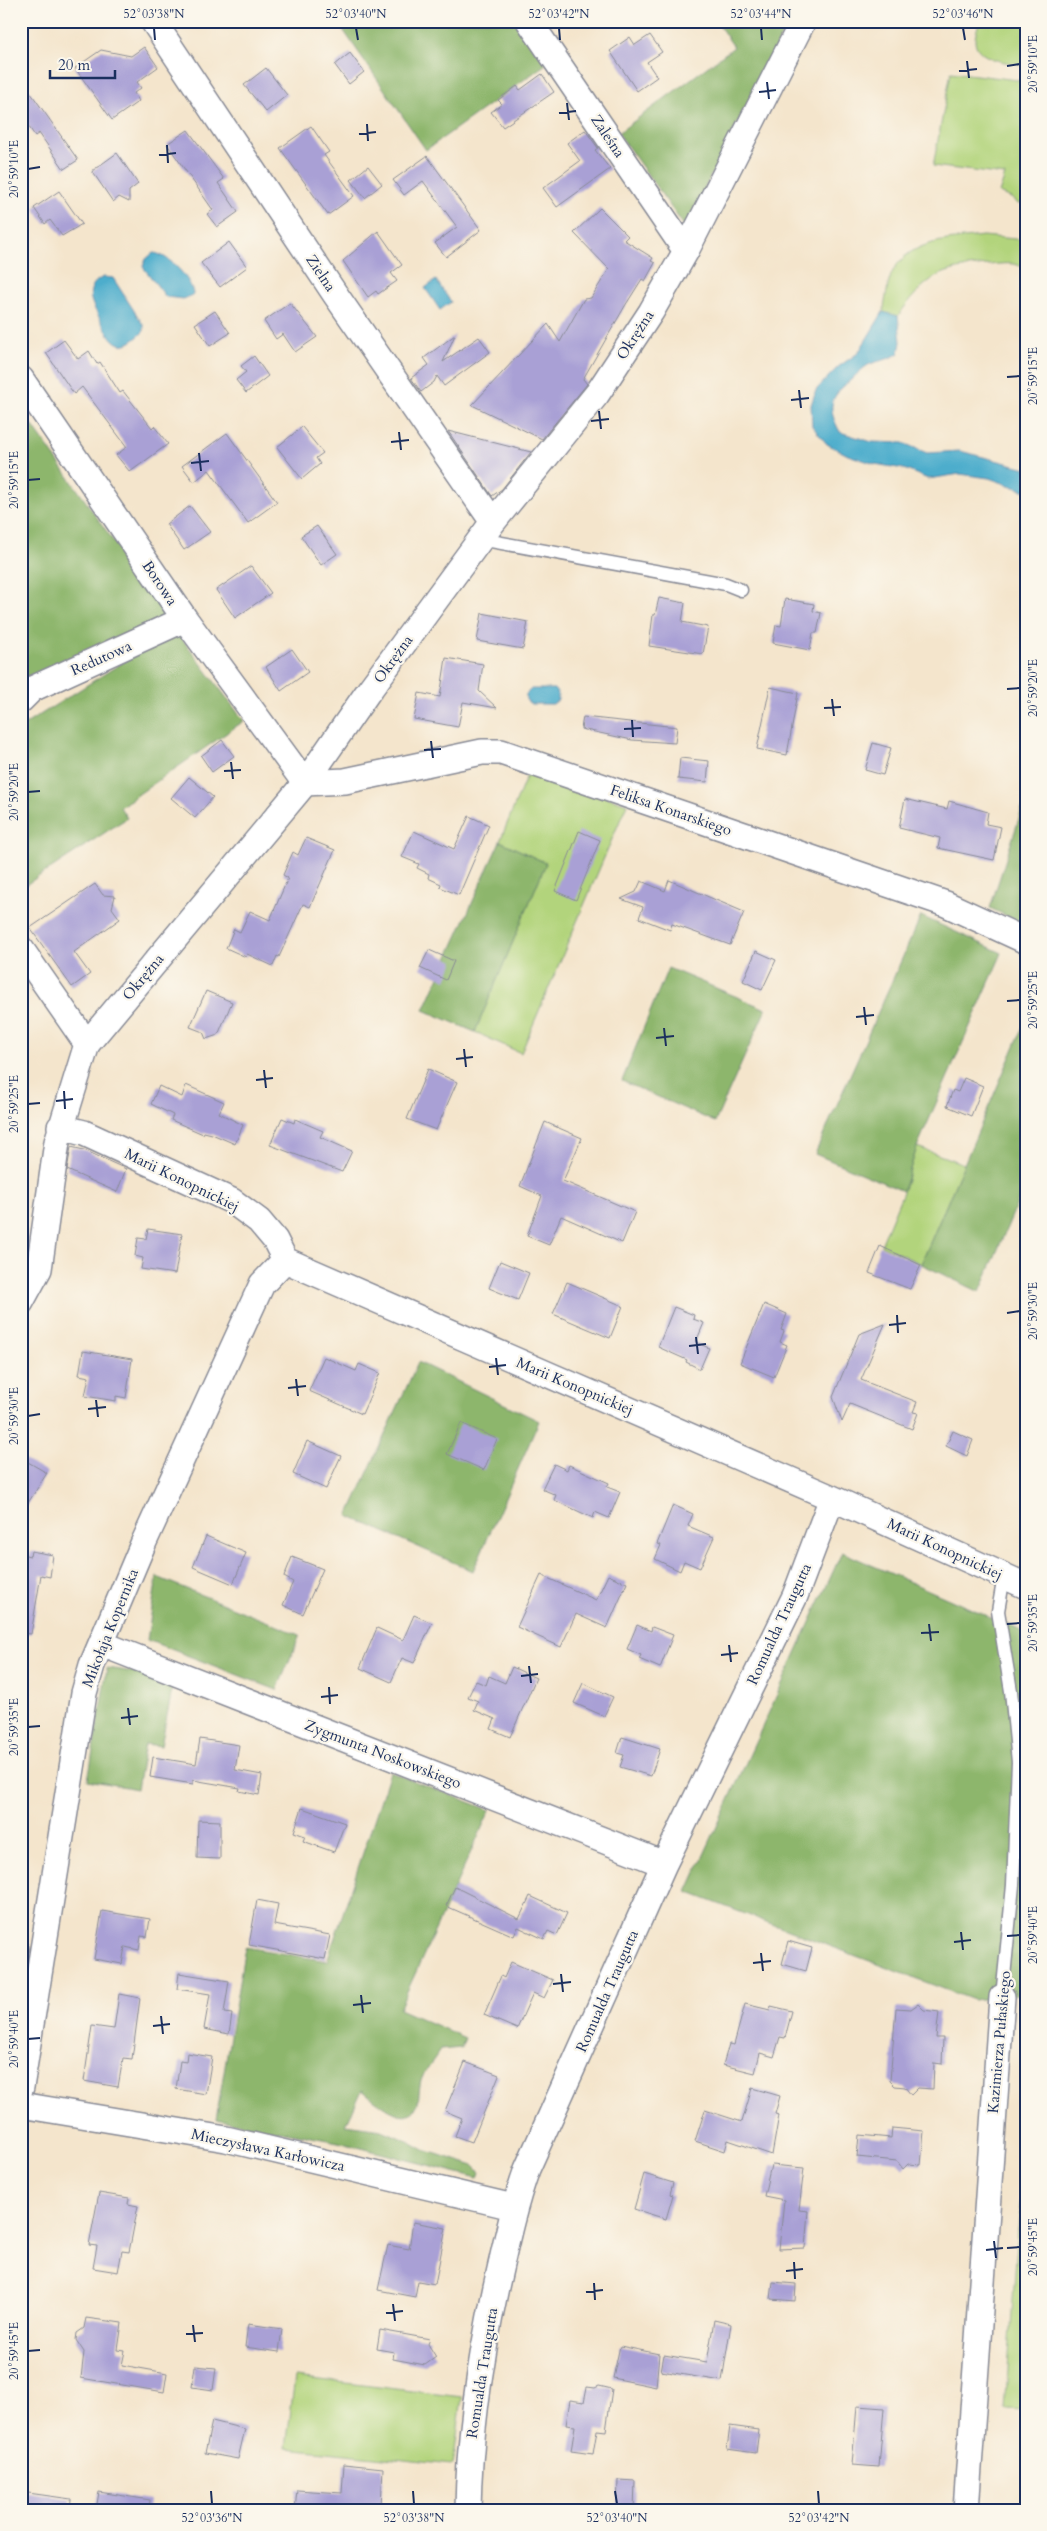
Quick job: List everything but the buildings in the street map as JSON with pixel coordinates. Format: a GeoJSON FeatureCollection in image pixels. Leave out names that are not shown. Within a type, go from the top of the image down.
{"type":"FeatureCollection","features":[{"type":"Feature","properties":{"kind":"street","name":"Zielna"},"geometry":{"type":"LineString","coordinates":[[153,21],[335,294],[487,530]]}},
{"type":"Feature","properties":{"kind":"street","name":"Zaleśna"},"geometry":{"type":"LineString","coordinates":[[529,21],[686,251]]}},
{"type":"Feature","properties":{"kind":"street","name":"Okrężna"},"geometry":{"type":"LineString","coordinates":[[21,1302],[39,1269],[60,1127],[87,1044],[305,783],[368,692],[487,530],[597,394],[651,312],[686,251],[803,21]]}},
{"type":"Feature","properties":{"kind":"street","name":"Borowa"},"geometry":{"type":"LineString","coordinates":[[21,379],[185,619],[305,783]]}},
{"type":"Feature","properties":{"kind":"street","name":"Redutowa"},"geometry":{"type":"LineString","coordinates":[[21,700],[32,689],[185,619]]}},
{"type":"Feature","properties":{"kind":"street","name":"Feliksa Konarskiego"},"geometry":{"type":"LineString","coordinates":[[305,783],[344,780],[482,752],[501,752],[946,904],[1026,942]]}},
{"type":"Feature","properties":{"kind":"street"},"geometry":{"type":"LineString","coordinates":[[21,950],[87,1044]]}},
{"type":"Feature","properties":{"kind":"street","name":"Marii Konopnickiej"},"geometry":{"type":"LineString","coordinates":[[60,1127],[84,1133],[232,1201],[259,1221],[274,1240],[285,1260],[832,1498],[1015,1581]]}},
{"type":"Feature","properties":{"kind":"street","name":"Mikołaja Kopernika"},"geometry":{"type":"LineString","coordinates":[[21,2087],[84,1693],[143,1544],[262,1284],[285,1260]]}},
{"type":"Feature","properties":{"kind":"street","name":"Romualda Traugutta"},"geometry":{"type":"LineString","coordinates":[[468,2510],[468,2469],[474,2399],[513,2207],[527,2169],[664,1864],[795,1596],[832,1498]]}},
{"type":"Feature","properties":{"kind":"street","name":"Zygmunta Noskowskiego"},"geometry":{"type":"LineString","coordinates":[[102,1644],[664,1864]]}},
{"type":"Feature","properties":{"kind":"street","name":"Kazimierza Pułaskiego"},"geometry":{"type":"LineString","coordinates":[[966,2510],[1002,1997]]}},
{"type":"Feature","properties":{"kind":"street","name":"Mieczysława Karłowicza"},"geometry":{"type":"LineString","coordinates":[[21,2105],[226,2138],[513,2207]]}},
{"type":"Feature","properties":{"kind":"lane"},"geometry":{"type":"LineString","coordinates":[[487,530],[726,584],[741,590]]}},
{"type":"Feature","properties":{"kind":"lane","name":"Kazimierza Pułaskiego"},"geometry":{"type":"LineString","coordinates":[[1002,1997],[1014,1885],[1018,1762],[1011,1690],[998,1611],[1015,1581]]}},
{"type":"Feature","properties":{"kind":"green space"},"geometry":{"type":"Polygon","coordinates":[[[337,21],[516,21],[546,64],[426,150],[337,21]]]}},
{"type":"Feature","properties":{"kind":"green space"},"geometry":{"type":"Polygon","coordinates":[[[716,21],[789,21],[685,227],[618,133],[734,47],[716,21]]]}},
{"type":"Feature","properties":{"kind":"green space"},"geometry":{"type":"Polygon","coordinates":[[[979,21],[1026,21],[1026,65],[996,60],[982,53],[977,48],[975,41],[979,21]]]}},
{"type":"Feature","properties":{"kind":"green space"},"geometry":{"type":"Polygon","coordinates":[[[951,72],[1026,81],[1026,202],[1018,204],[1011,198],[999,193],[1005,175],[933,166],[951,72]]]}},
{"type":"Feature","properties":{"kind":"green space"},"geometry":{"type":"Polygon","coordinates":[[[983,236],[1026,240],[1026,269],[1013,264],[1003,264],[946,272],[926,283],[898,316],[883,312],[891,275],[901,260],[910,253],[921,247],[945,240],[983,236]]]}},
{"type":"Feature","properties":{"kind":"green space"},"geometry":{"type":"Polygon","coordinates":[[[21,409],[166,616],[30,688],[21,680],[21,409]]]}},
{"type":"Feature","properties":{"kind":"green space"},"geometry":{"type":"Polygon","coordinates":[[[175,629],[244,721],[120,807],[127,818],[21,888],[21,727],[175,629]]]}},
{"type":"Feature","properties":{"kind":"green space"},"geometry":{"type":"Polygon","coordinates":[[[529,770],[627,804],[521,1053],[475,1032],[546,863],[500,841],[529,770]]]}},
{"type":"Feature","properties":{"kind":"green space"},"geometry":{"type":"Polygon","coordinates":[[[1026,797],[1026,925],[990,908],[1026,797]]]}},
{"type":"Feature","properties":{"kind":"green space"},"geometry":{"type":"Polygon","coordinates":[[[500,841],[546,863],[475,1032],[424,1010],[500,841]]]}},
{"type":"Feature","properties":{"kind":"green space"},"geometry":{"type":"Polygon","coordinates":[[[921,916],[1002,953],[917,1147],[903,1191],[815,1154],[921,916]]]}},
{"type":"Feature","properties":{"kind":"green space"},"geometry":{"type":"Polygon","coordinates":[[[668,968],[766,1009],[715,1122],[622,1081],[668,968]]]}},
{"type":"Feature","properties":{"kind":"green space"},"geometry":{"type":"Polygon","coordinates":[[[1026,1020],[1026,1182],[980,1292],[921,1264],[1026,1020]]]}},
{"type":"Feature","properties":{"kind":"green space"},"geometry":{"type":"Polygon","coordinates":[[[917,1147],[964,1164],[921,1264],[881,1245],[903,1192],[917,1147]]]}},
{"type":"Feature","properties":{"kind":"green space"},"geometry":{"type":"Polygon","coordinates":[[[418,1362],[539,1421],[473,1571],[348,1516],[418,1362]]]}},
{"type":"Feature","properties":{"kind":"green space"},"geometry":{"type":"Polygon","coordinates":[[[842,1552],[1026,1633],[1026,1994],[973,2000],[687,1892],[842,1552]]]}},
{"type":"Feature","properties":{"kind":"green space"},"geometry":{"type":"Polygon","coordinates":[[[157,1577],[300,1635],[277,1690],[147,1640],[157,1577]]]}},
{"type":"Feature","properties":{"kind":"green space"},"geometry":{"type":"Polygon","coordinates":[[[107,1668],[142,1673],[173,1685],[161,1746],[145,1744],[137,1789],[88,1780],[107,1668]]]}},
{"type":"Feature","properties":{"kind":"green space"},"geometry":{"type":"Polygon","coordinates":[[[390,1772],[490,1810],[399,2009],[465,2038],[461,2048],[440,2050],[423,2076],[420,2083],[417,2106],[412,2113],[405,2115],[389,2110],[362,2090],[346,2125],[382,2130],[424,2150],[474,2166],[480,2172],[478,2178],[338,2142],[216,2119],[245,1947],[327,1961],[390,1772]]]}},
{"type":"Feature","properties":{"kind":"green space"},"geometry":{"type":"Polygon","coordinates":[[[1026,2141],[1026,2230],[1018,2230],[1026,2141]]]}},
{"type":"Feature","properties":{"kind":"green space"},"geometry":{"type":"Polygon","coordinates":[[[1018,2230],[1026,2230],[1026,2411],[1005,2410],[1018,2230]]]}},
{"type":"Feature","properties":{"kind":"green space"},"geometry":{"type":"Polygon","coordinates":[[[295,2377],[462,2397],[453,2465],[286,2448],[295,2377]]]}},
{"type":"Feature","properties":{"kind":"water"},"geometry":{"type":"Polygon","coordinates":[[[153,253],[165,257],[178,268],[189,282],[193,295],[183,299],[166,297],[143,267],[145,260],[153,253]]]}},
{"type":"Feature","properties":{"kind":"water"},"geometry":{"type":"Polygon","coordinates":[[[104,277],[113,278],[144,326],[144,331],[129,343],[123,344],[113,340],[93,305],[90,294],[92,288],[96,282],[104,277]]]}},
{"type":"Feature","properties":{"kind":"water"},"geometry":{"type":"Polygon","coordinates":[[[436,280],[451,302],[440,310],[425,288],[436,280]]]}},
{"type":"Feature","properties":{"kind":"water"},"geometry":{"type":"Polygon","coordinates":[[[883,312],[898,316],[901,342],[899,353],[888,359],[868,365],[839,391],[832,402],[832,409],[840,432],[872,442],[903,443],[927,453],[960,451],[1026,468],[1026,491],[989,478],[960,474],[928,479],[904,469],[875,464],[848,455],[827,444],[812,426],[811,405],[816,390],[838,367],[858,353],[883,312]]]}},
{"type":"Feature","properties":{"kind":"water"},"geometry":{"type":"Polygon","coordinates":[[[531,689],[554,689],[558,694],[558,700],[553,704],[531,704],[526,700],[526,694],[531,689]]]}}]}
